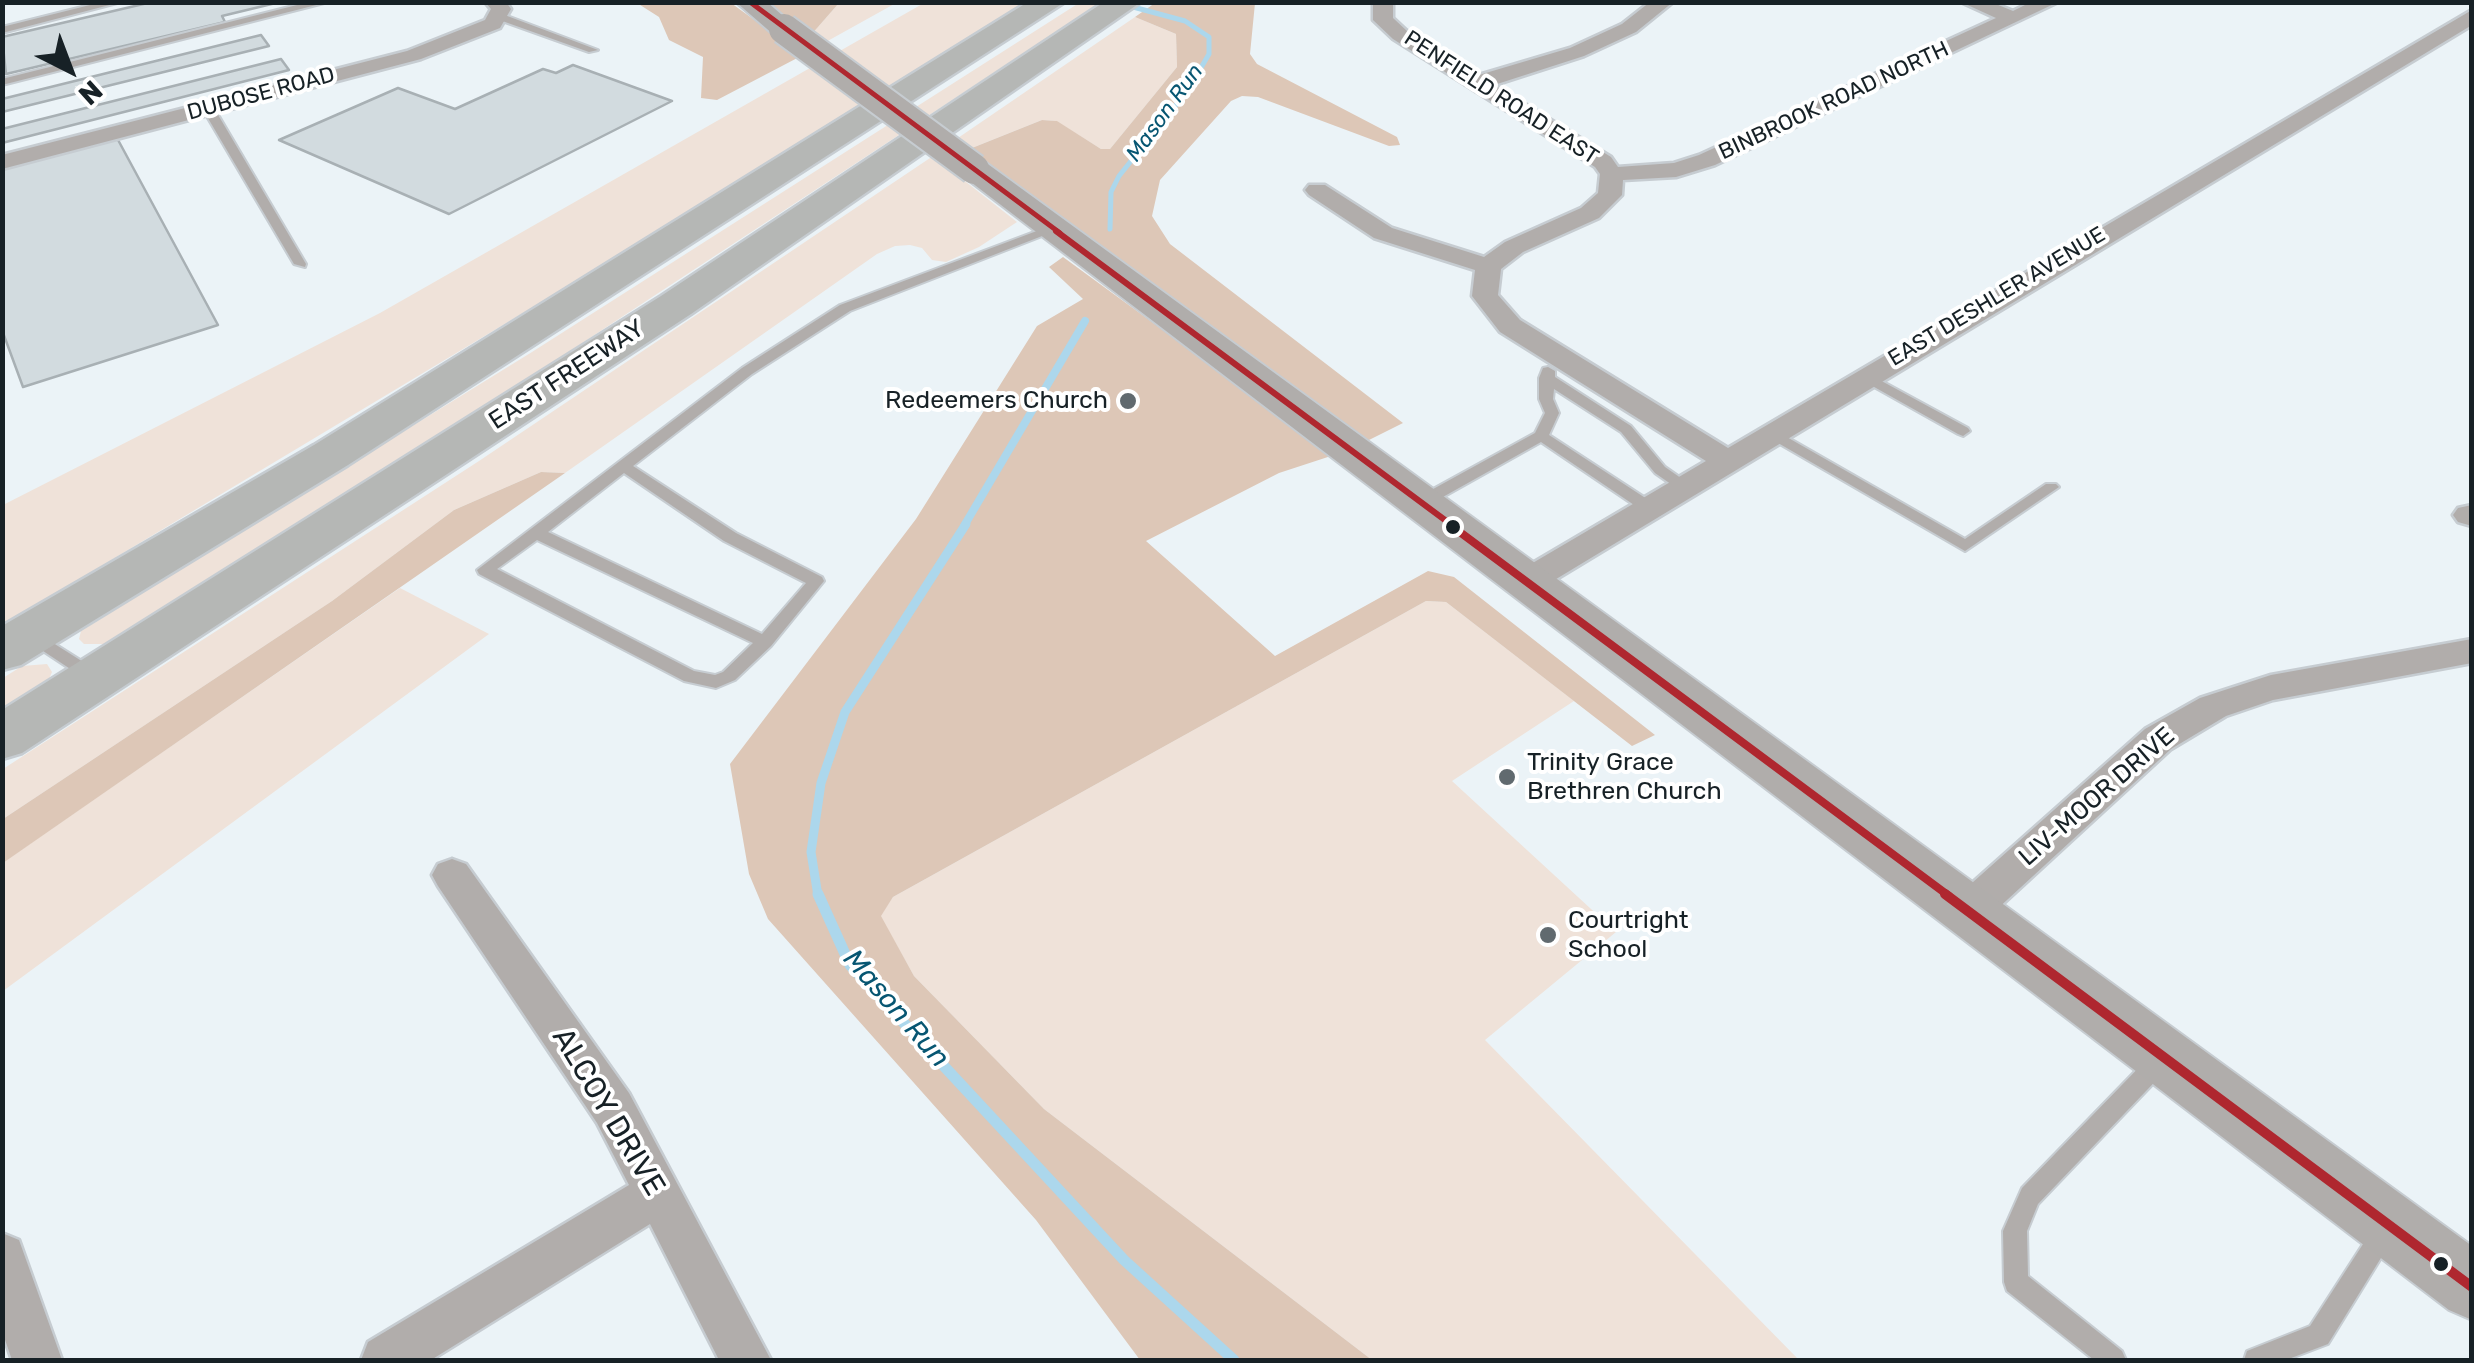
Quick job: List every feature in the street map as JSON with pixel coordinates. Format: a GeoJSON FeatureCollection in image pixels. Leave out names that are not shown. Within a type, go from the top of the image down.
{"type":"FeatureCollection","features":[{"type":"Feature","properties":{"kind":"highway"},"geometry":{"type":"LineString","coordinates":[[17,643],[332,454],[1046,5]]}},
{"type":"Feature","properties":{"kind":"highway","name":"EAST FREEWAY"},"geometry":{"type":"LineString","coordinates":[[2,738],[692,294],[1112,12]]}},
{"type":"Feature","properties":{"kind":"street"},"geometry":{"type":"LineString","coordinates":[[749,2],[2472,1287]]}},
{"type":"Feature","properties":{"kind":"street"},"geometry":{"type":"LineString","coordinates":[[1477,83],[1577,52],[1630,28],[1663,2]]}},
{"type":"Feature","properties":{"kind":"street"},"geometry":{"type":"LineString","coordinates":[[1971,2],[2014,18]]}},
{"type":"Feature","properties":{"kind":"street","name":"BINBROOK ROAD NORTH"},"geometry":{"type":"LineString","coordinates":[[1612,174],[1676,170],[1707,160],[2048,2]]}},
{"type":"Feature","properties":{"kind":"street","name":"DUBOSE ROAD"},"geometry":{"type":"LineString","coordinates":[[2,162],[414,55],[493,24],[497,9]]}},
{"type":"Feature","properties":{"kind":"street","name":"PENFIELD ROAD EAST"},"geometry":{"type":"LineString","coordinates":[[1383,11],[1477,83],[1603,162],[1612,174],[1610,194],[1590,212],[1514,247],[1488,266]]}},
{"type":"Feature","properties":{"kind":"street","name":"EAST DESHLER AVENUE"},"geometry":{"type":"LineString","coordinates":[[1526,582],[1864,376],[2472,16]]}},
{"type":"Feature","properties":{"kind":"street"},"geometry":{"type":"LineString","coordinates":[[1317,190],[1383,232],[1414,246],[1488,266],[1485,296],[1555,369],[1726,460]]}},
{"type":"Feature","properties":{"kind":"street","name":"LIV-MOOR DRIVE"},"geometry":{"type":"LineString","coordinates":[[1968,911],[2158,739],[2213,707],[2271,688],[2472,651]]}},
{"type":"Feature","properties":{"kind":"street","name":"ALCOY DRIVE"},"geometry":{"type":"LineString","coordinates":[[452,875],[613,1108],[746,1360]]}},
{"type":"Feature","properties":{"kind":"street"},"geometry":{"type":"LineString","coordinates":[[386,1360],[658,1193]]}},
{"type":"Feature","properties":{"kind":"street"},"geometry":{"type":"LineString","coordinates":[[2,1257],[37,1360]]}},
{"type":"Feature","properties":{"kind":"lane"},"geometry":{"type":"LineString","coordinates":[[2,30],[116,2]]}},
{"type":"Feature","properties":{"kind":"lane"},"geometry":{"type":"LineString","coordinates":[[2,82],[324,2]]}},
{"type":"Feature","properties":{"kind":"lane"},"geometry":{"type":"LineString","coordinates":[[497,9],[593,50]]}},
{"type":"Feature","properties":{"kind":"lane"},"geometry":{"type":"LineString","coordinates":[[208,108],[300,264]]}},
{"type":"Feature","properties":{"kind":"lane"},"geometry":{"type":"LineString","coordinates":[[624,466],[730,537],[816,581],[765,642],[729,676],[716,682],[690,678],[485,570],[770,354],[845,308],[1054,229]]}},
{"type":"Feature","properties":{"kind":"lane"},"geometry":{"type":"LineString","coordinates":[[1420,503],[1541,436],[1552,414],[1546,399],[1555,369],[1626,429],[1660,470],[1683,486]]}},
{"type":"Feature","properties":{"kind":"lane"},"geometry":{"type":"LineString","coordinates":[[1864,376],[1962,431]]}},
{"type":"Feature","properties":{"kind":"lane"},"geometry":{"type":"LineString","coordinates":[[1771,432],[1965,546],[2051,487]]}},
{"type":"Feature","properties":{"kind":"lane"},"geometry":{"type":"LineString","coordinates":[[1541,436],[1648,508]]}},
{"type":"Feature","properties":{"kind":"lane"},"geometry":{"type":"LineString","coordinates":[[536,533],[765,642]]}},
{"type":"Feature","properties":{"kind":"lane"},"geometry":{"type":"LineString","coordinates":[[17,643],[97,679]]}},
{"type":"Feature","properties":{"kind":"lane"},"geometry":{"type":"LineString","coordinates":[[2113,1360],[2016,1282],[2016,1231],[2030,1196],[2164,1057]]}},
{"type":"Feature","properties":{"kind":"lane"},"geometry":{"type":"LineString","coordinates":[[2303,1360],[2388,1224]]}},
{"type":"Feature","properties":{"kind":"lane"},"geometry":{"type":"LineString","coordinates":[[2256,1360],[2319,1335]]}},
{"type":"Feature","properties":{"kind":"shaded area"},"geometry":{"type":"Polygon","coordinates":[[[637,3],[731,3],[803,55],[717,100],[701,98],[703,57],[669,40],[659,17],[637,3]]]}},
{"type":"Feature","properties":{"kind":"shaded area"},"geometry":{"type":"Polygon","coordinates":[[[768,3],[839,3],[811,35],[768,3]]]}},
{"type":"Feature","properties":{"kind":"shaded area"},"geometry":{"type":"Polygon","coordinates":[[[839,3],[896,3],[824,43],[811,35],[839,3]]]}},
{"type":"Feature","properties":{"kind":"shaded area"},"geometry":{"type":"Polygon","coordinates":[[[924,3],[1023,3],[543,301],[3,625],[3,505],[380,313],[924,3]]]}},
{"type":"Feature","properties":{"kind":"shaded area"},"geometry":{"type":"Polygon","coordinates":[[[1079,3],[1100,3],[535,374],[106,644],[84,644],[79,639],[81,631],[532,352],[1079,3]]]}},
{"type":"Feature","properties":{"kind":"shaded area"},"geometry":{"type":"Polygon","coordinates":[[[1155,3],[1255,3],[1250,54],[1257,64],[1397,137],[1400,145],[1389,146],[1258,97],[1242,96],[1231,101],[1160,180],[1152,216],[1170,244],[1403,423],[1367,441],[967,150],[1042,120],[1057,121],[1101,149],[1110,149],[1177,67],[1176,34],[1135,17],[1155,3]]]}},
{"type":"Feature","properties":{"kind":"shaded area"},"geometry":{"type":"Polygon","coordinates":[[[1135,17],[1176,34],[1177,67],[1110,149],[1101,149],[1056,121],[1042,120],[967,150],[955,140],[1135,17]]]}},
{"type":"Feature","properties":{"kind":"shaded area"},"geometry":{"type":"Polygon","coordinates":[[[933,156],[1017,222],[979,247],[946,262],[932,260],[922,248],[910,245],[877,254],[565,473],[541,472],[454,510],[332,601],[3,819],[3,769],[479,461],[933,156]]]}},
{"type":"Feature","properties":{"kind":"shaded area"},"geometry":{"type":"Polygon","coordinates":[[[1063,257],[1334,455],[1279,473],[1146,541],[1275,656],[1428,571],[1454,577],[1655,735],[1632,746],[1446,602],[1426,601],[893,897],[881,916],[914,976],[1044,1109],[1372,1360],[1140,1360],[1036,1220],[768,919],[749,874],[730,764],[916,519],[1037,326],[1083,299],[1049,267],[1063,257]]]}},
{"type":"Feature","properties":{"kind":"shaded area"},"geometry":{"type":"Polygon","coordinates":[[[541,472],[565,473],[3,863],[3,819],[332,601],[454,510],[541,472]]]}},
{"type":"Feature","properties":{"kind":"shaded area"},"geometry":{"type":"Polygon","coordinates":[[[400,588],[489,634],[3,991],[2,863],[400,588]]]}},
{"type":"Feature","properties":{"kind":"shaded area"},"geometry":{"type":"Polygon","coordinates":[[[1426,601],[1446,602],[1574,701],[1452,781],[1616,932],[1485,1040],[1799,1360],[1372,1360],[1044,1109],[914,976],[880,916],[893,897],[1426,601]]]}},
{"type":"Feature","properties":{"kind":"shaded area"},"geometry":{"type":"Polygon","coordinates":[[[47,664],[52,672],[49,679],[3,708],[3,678],[22,666],[47,664]]]}},
{"type":"Feature","properties":{"kind":"building"},"geometry":{"type":"Polygon","coordinates":[[[152,2],[280,2],[222,16],[225,22],[6,74],[2,37],[152,2]]]}},
{"type":"Feature","properties":{"kind":"building"},"geometry":{"type":"Polygon","coordinates":[[[261,35],[269,46],[2,112],[2,99],[261,35]]]}},
{"type":"Feature","properties":{"kind":"building"},"geometry":{"type":"Polygon","coordinates":[[[281,59],[289,70],[2,143],[2,129],[281,59]]]}},
{"type":"Feature","properties":{"kind":"building"},"geometry":{"type":"Polygon","coordinates":[[[573,65],[672,101],[449,214],[279,140],[398,88],[455,109],[543,69],[556,73],[573,65]]]}},
{"type":"Feature","properties":{"kind":"building"},"geometry":{"type":"Polygon","coordinates":[[[117,138],[218,325],[23,387],[2,330],[2,169],[117,138]]]}},
{"type":"Feature","properties":{"kind":"waterway","name":"Mason Run"},"geometry":{"type":"LineString","coordinates":[[1110,229],[1111,192],[1119,176],[1188,90],[1209,54],[1209,37],[1185,21],[1122,4]]}},
{"type":"Feature","properties":{"kind":"waterway","name":"Mason Run"},"geometry":{"type":"LineString","coordinates":[[964,526],[1085,321]]}},
{"type":"Feature","properties":{"kind":"waterway","name":"Mason Run"},"geometry":{"type":"LineString","coordinates":[[818,896],[811,852],[821,783],[845,712],[966,524]]}},
{"type":"Feature","properties":{"kind":"waterway","name":"Mason Run"},"geometry":{"type":"LineString","coordinates":[[818,894],[850,965],[1124,1260],[1234,1360]]}},
{"type":"Feature","properties":{"kind":"transit line"},"geometry":{"type":"LineString","coordinates":[[750,2],[2472,1287]]}},
{"type":"Feature","properties":{"kind":"place","name":"Redeemers Church"},"geometry":{"type":"Point","coordinates":[1128,401]}},
{"type":"Feature","properties":{"kind":"place","name":"Trinity Grace Brethren Church"},"geometry":{"type":"Point","coordinates":[1507,777]}},
{"type":"Feature","properties":{"kind":"place","name":"Courtright School"},"geometry":{"type":"Point","coordinates":[1548,935]}}]}
